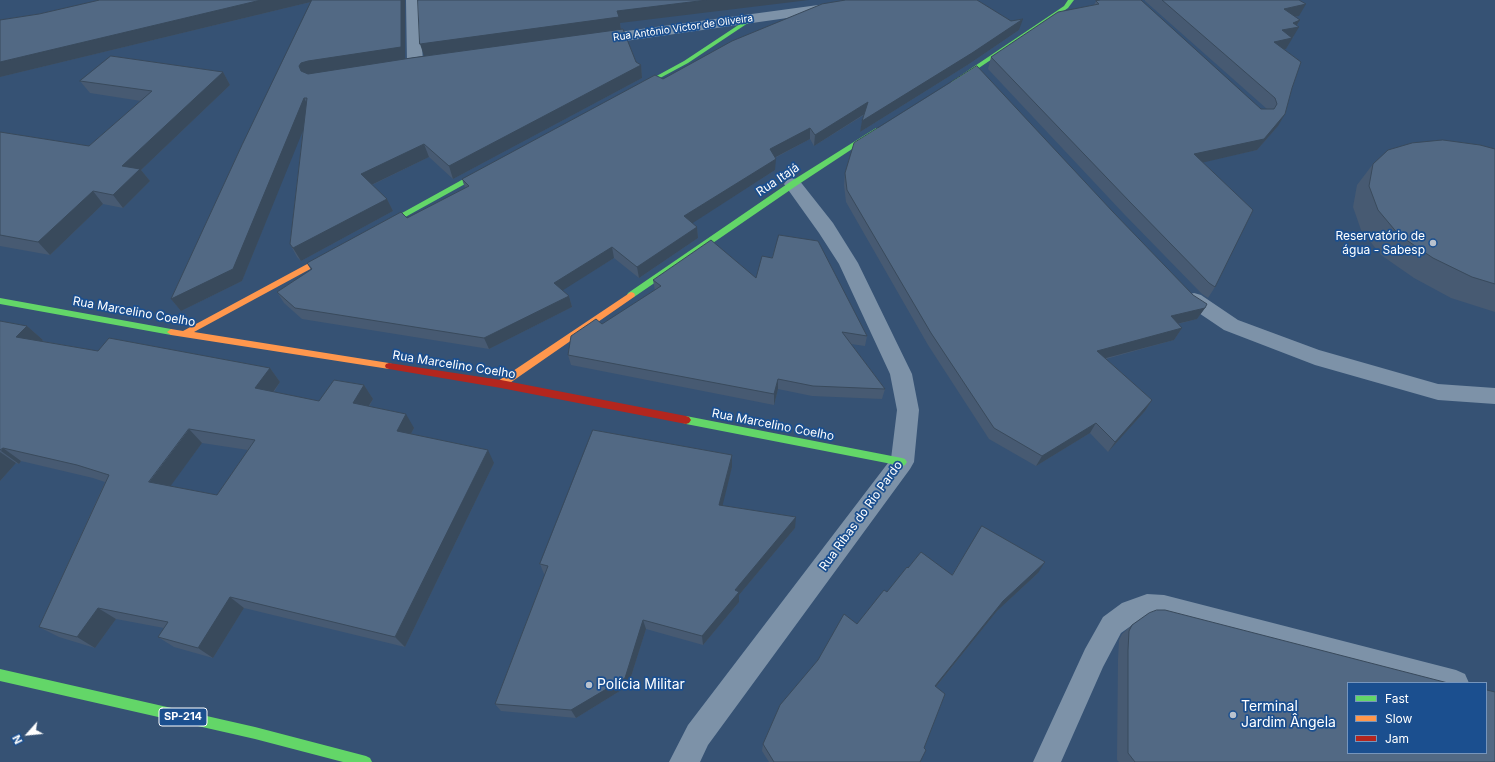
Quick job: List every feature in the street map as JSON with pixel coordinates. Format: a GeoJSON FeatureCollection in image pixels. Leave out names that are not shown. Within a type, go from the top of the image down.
{"type":"FeatureCollection","features":[{"type":"Feature","properties":{"kind":"street"},"geometry":{"type":"LineString","coordinates":[[413,0],[415,64]]}},
{"type":"Feature","properties":{"kind":"street","name":"Rua Antônio Victor de Oliveira"},"geometry":{"type":"LineString","coordinates":[[586,42],[886,0]]}},
{"type":"Feature","properties":{"kind":"street"},"geometry":{"type":"LineString","coordinates":[[943,89],[981,74],[1066,6],[1070,0]]}},
{"type":"Feature","properties":{"kind":"street"},"geometry":{"type":"LineString","coordinates":[[624,96],[686,62],[749,20]]}},
{"type":"Feature","properties":{"kind":"street"},"geometry":{"type":"LineString","coordinates":[[399,67],[430,62]]}},
{"type":"Feature","properties":{"kind":"street","name":"Rua Itajá"},"geometry":{"type":"LineString","coordinates":[[501,384],[793,184],[885,126]]}},
{"type":"Feature","properties":{"kind":"street"},"geometry":{"type":"LineString","coordinates":[[366,236],[498,164]]}},
{"type":"Feature","properties":{"kind":"street","name":"Rua Ribas do Rio Pardo"},"geometry":{"type":"LineString","coordinates":[[684,762],[698,735],[902,462],[908,410],[901,374],[848,263],[826,228],[793,184]]}},
{"type":"Feature","properties":{"kind":"street"},"geometry":{"type":"LineString","coordinates":[[184,334],[345,247]]}},
{"type":"Feature","properties":{"kind":"street","name":"Rua Marcelino Coelho"},"geometry":{"type":"LineString","coordinates":[[0,301],[184,334],[501,384],[902,462]]}},
{"type":"Feature","properties":{"kind":"street","name":"SP-214"},"geometry":{"type":"LineString","coordinates":[[0,675],[255,733],[366,762]]}},
{"type":"Feature","properties":{"kind":"lane"},"geometry":{"type":"LineString","coordinates":[[1188,294],[1231,325],[1315,357],[1438,392],[1495,396]]}},
{"type":"Feature","properties":{"kind":"lane"},"geometry":{"type":"LineString","coordinates":[[1046,762],[1094,658],[1112,625],[1131,611],[1147,606],[1164,607],[1452,682]]}},
{"type":"Feature","properties":{"kind":"building"},"geometry":{"type":"Polygon","coordinates":[[[100,0],[261,0],[0,62],[0,20],[39,14],[100,0]]]}},
{"type":"Feature","properties":{"kind":"building"},"geometry":{"type":"Polygon","coordinates":[[[312,0],[401,0],[401,47],[301,63],[299,66],[301,71],[308,74],[411,58],[623,29],[636,62],[641,65],[449,166],[424,144],[361,174],[387,199],[293,248],[290,244],[307,98],[304,98],[233,269],[171,299],[242,145],[312,0]]]}},
{"type":"Feature","properties":{"kind":"building"},"geometry":{"type":"Polygon","coordinates":[[[418,0],[707,0],[617,11],[619,17],[420,44],[418,0]]]}},
{"type":"Feature","properties":{"kind":"building"},"geometry":{"type":"Polygon","coordinates":[[[846,0],[977,0],[1011,21],[1023,19],[972,53],[862,121],[868,102],[815,135],[810,128],[770,149],[776,159],[684,216],[697,227],[637,267],[612,247],[554,283],[569,296],[484,338],[295,308],[277,292],[312,269],[307,263],[401,212],[407,218],[469,186],[462,179],[655,75],[663,79],[732,41],[822,4],[846,0]]]}},
{"type":"Feature","properties":{"kind":"building"},"geometry":{"type":"Polygon","coordinates":[[[1141,0],[1261,109],[1274,109],[1277,104],[1275,98],[1162,0],[1299,0],[1306,4],[1284,9],[1300,20],[1293,23],[1299,27],[1282,30],[1292,38],[1274,42],[1301,62],[1285,114],[1264,139],[1194,154],[1253,210],[1215,287],[1209,283],[1130,202],[991,57],[1058,12],[1099,4],[1096,1],[1141,0]]]}},
{"type":"Feature","properties":{"kind":"building"},"geometry":{"type":"Polygon","coordinates":[[[111,56],[223,72],[122,166],[140,169],[113,195],[93,191],[38,242],[0,235],[0,132],[89,146],[152,91],[80,81],[111,56]]]}},
{"type":"Feature","properties":{"kind":"building"},"geometry":{"type":"Polygon","coordinates":[[[977,66],[1113,212],[1193,295],[1207,304],[1205,308],[1171,316],[1182,328],[1097,351],[1152,400],[1115,442],[1096,423],[1042,456],[994,428],[931,333],[847,190],[845,173],[854,143],[977,66]]]}},
{"type":"Feature","properties":{"kind":"building","name":"Reservatório de água - Sabesp"},"geometry":{"type":"Polygon","coordinates":[[[1443,140],[1480,145],[1495,149],[1495,284],[1472,277],[1433,258],[1399,235],[1378,210],[1369,186],[1373,164],[1388,150],[1412,143],[1443,140]]]}},
{"type":"Feature","properties":{"kind":"building"},"geometry":{"type":"Polygon","coordinates":[[[779,235],[818,241],[867,336],[842,332],[885,389],[813,386],[778,379],[774,394],[568,355],[571,336],[596,319],[602,324],[661,286],[653,280],[711,240],[756,278],[762,256],[772,258],[779,235]]]}},
{"type":"Feature","properties":{"kind":"building"},"geometry":{"type":"Polygon","coordinates":[[[0,321],[27,326],[16,337],[98,351],[109,338],[270,368],[255,388],[319,401],[334,380],[364,385],[353,403],[406,414],[397,431],[488,450],[395,637],[230,597],[198,648],[158,637],[168,622],[98,608],[77,637],[39,627],[109,475],[77,465],[3,448],[0,450],[0,321]],[[189,429],[149,482],[217,495],[255,440],[189,429]]]}},
{"type":"Feature","properties":{"kind":"building"},"geometry":{"type":"Polygon","coordinates":[[[593,430],[732,455],[719,505],[796,517],[735,590],[739,592],[702,636],[643,620],[625,678],[571,710],[495,704],[548,566],[540,564],[593,430]]]}},
{"type":"Feature","properties":{"kind":"building"},"geometry":{"type":"Polygon","coordinates":[[[982,526],[1045,562],[1003,601],[935,686],[945,694],[924,748],[926,750],[920,762],[774,762],[763,744],[780,705],[818,660],[844,614],[857,624],[884,590],[887,592],[921,552],[952,575],[982,526]]]}},
{"type":"Feature","properties":{"kind":"building","name":"Terminal Jardim Ângela"},"geometry":{"type":"Polygon","coordinates":[[[1157,610],[1165,610],[1444,682],[1347,682],[1347,754],[1487,754],[1487,690],[1495,692],[1495,762],[1135,762],[1128,753],[1129,631],[1132,625],[1149,613],[1157,610]]]}},
{"type":"Feature","properties":{"kind":"traffic: fast"},"geometry":{"type":"LineString","coordinates":[[953,83],[1066,7],[1071,0]]}},
{"type":"Feature","properties":{"kind":"traffic: fast"},"geometry":{"type":"LineString","coordinates":[[632,91],[686,62],[749,20]]}},
{"type":"Feature","properties":{"kind":"traffic: fast"},"geometry":{"type":"LineString","coordinates":[[631,295],[793,184],[878,130]]}},
{"type":"Feature","properties":{"kind":"traffic: fast"},"geometry":{"type":"LineString","coordinates":[[377,229],[490,168]]}},
{"type":"Feature","properties":{"kind":"traffic: fast"},"geometry":{"type":"LineString","coordinates":[[0,301],[171,332]]}},
{"type":"Feature","properties":{"kind":"traffic: fast"},"geometry":{"type":"LineString","coordinates":[[686,420],[902,462]]}},
{"type":"Feature","properties":{"kind":"traffic: fast"},"geometry":{"type":"LineString","coordinates":[[0,675],[255,733],[366,762]]}},
{"type":"Feature","properties":{"kind":"traffic: slow"},"geometry":{"type":"LineString","coordinates":[[184,334],[335,252]]}},
{"type":"Feature","properties":{"kind":"traffic: slow"},"geometry":{"type":"LineString","coordinates":[[501,384],[631,295]]}},
{"type":"Feature","properties":{"kind":"traffic: slow"},"geometry":{"type":"LineString","coordinates":[[171,332],[389,366]]}},
{"type":"Feature","properties":{"kind":"traffic: jam"},"geometry":{"type":"LineString","coordinates":[[389,366],[501,384],[686,420]]}},
{"type":"Feature","properties":{"kind":"place","name":"Reservatório de água - Sabesp"},"geometry":{"type":"Point","coordinates":[1433,243]}},
{"type":"Feature","properties":{"kind":"place","name":"Polícia Militar"},"geometry":{"type":"Point","coordinates":[589,685]}},
{"type":"Feature","properties":{"kind":"place","name":"Terminal Jardim Ângela"},"geometry":{"type":"Point","coordinates":[1233,715]}}]}
